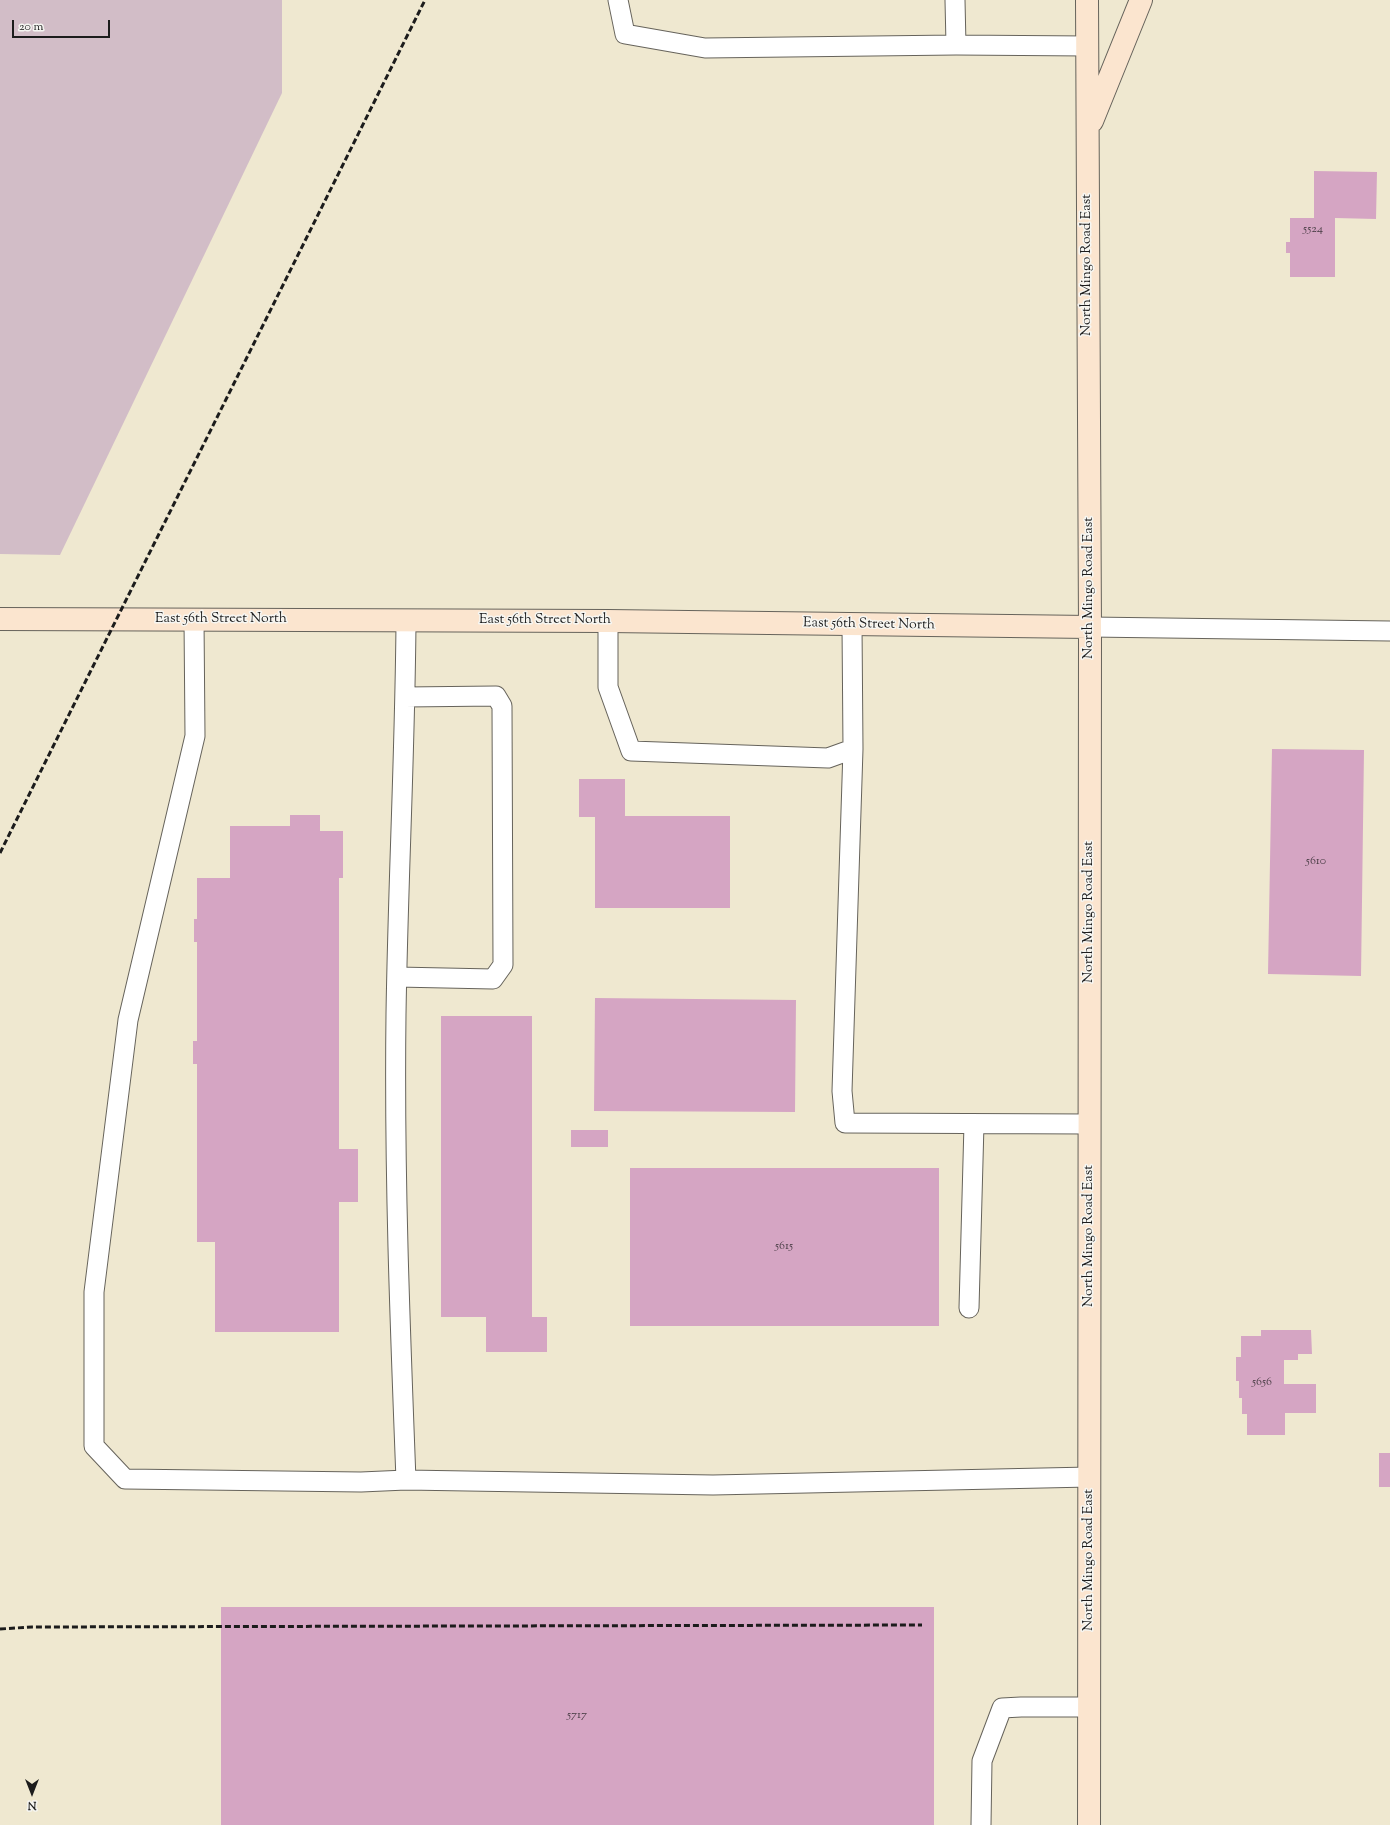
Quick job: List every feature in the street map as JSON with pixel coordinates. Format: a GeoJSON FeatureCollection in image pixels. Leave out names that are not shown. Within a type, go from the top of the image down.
{"type":"FeatureCollection","features":[{"type":"Feature","properties":{"kind":"street","name":"North Mingo Road East"},"geometry":{"type":"LineString","coordinates":[[1088,0],[1087,134],[1090,627],[1090,1825]]}},
{"type":"Feature","properties":{"kind":"street"},"geometry":{"type":"LineString","coordinates":[[1087,134],[1141,0]]}},
{"type":"Feature","properties":{"kind":"street","name":"East 56th Street North"},"geometry":{"type":"LineString","coordinates":[[0,619],[194,619],[406,622],[608,621],[1090,627]]}},
{"type":"Feature","properties":{"kind":"lane"},"geometry":{"type":"LineString","coordinates":[[618,0],[625,34],[705,48],[956,45],[1087,46]]}},
{"type":"Feature","properties":{"kind":"lane"},"geometry":{"type":"LineString","coordinates":[[955,0],[956,45]]}},
{"type":"Feature","properties":{"kind":"lane"},"geometry":{"type":"LineString","coordinates":[[194,619],[195,736],[128,1020],[94,1292],[94,1446],[125,1479],[361,1482],[406,1480],[713,1485],[1090,1477]]}},
{"type":"Feature","properties":{"kind":"lane"},"geometry":{"type":"LineString","coordinates":[[608,621],[608,686],[631,751],[828,758],[853,749]]}},
{"type":"Feature","properties":{"kind":"lane"},"geometry":{"type":"LineString","coordinates":[[406,622],[397,977],[399,1297],[406,1480]]}},
{"type":"Feature","properties":{"kind":"lane"},"geometry":{"type":"LineString","coordinates":[[852,625],[853,749],[842,1091],[845,1123],[1090,1124]]}},
{"type":"Feature","properties":{"kind":"lane"},"geometry":{"type":"LineString","coordinates":[[1090,627],[1390,631]]}},
{"type":"Feature","properties":{"kind":"lane"},"geometry":{"type":"LineString","coordinates":[[397,977],[493,979],[503,965],[502,706],[496,696],[405,697]]}},
{"type":"Feature","properties":{"kind":"lane"},"geometry":{"type":"LineString","coordinates":[[969,1308],[974,1124]]}},
{"type":"Feature","properties":{"kind":"lane"},"geometry":{"type":"LineString","coordinates":[[981,1825],[982,1761],[1002,1708],[1090,1707]]}},
{"type":"Feature","properties":{"kind":"shaded area"},"geometry":{"type":"Polygon","coordinates":[[[0,0],[282,0],[282,93],[60,555],[0,554],[0,0]]]}},
{"type":"Feature","properties":{"kind":"building"},"geometry":{"type":"Polygon","coordinates":[[[1314,171],[1377,172],[1376,219],[1335,218],[1335,277],[1290,277],[1290,253],[1286,253],[1286,242],[1290,242],[1290,218],[1314,218],[1314,171]]]}},
{"type":"Feature","properties":{"kind":"building"},"geometry":{"type":"Polygon","coordinates":[[[1272,749],[1364,750],[1361,976],[1268,974],[1272,749]]]}},
{"type":"Feature","properties":{"kind":"building"},"geometry":{"type":"Polygon","coordinates":[[[579,779],[625,779],[625,816],[730,816],[730,908],[595,908],[595,817],[579,817],[579,779]]]}},
{"type":"Feature","properties":{"kind":"building"},"geometry":{"type":"Polygon","coordinates":[[[290,815],[320,815],[320,831],[343,831],[343,878],[339,878],[339,1149],[358,1149],[358,1202],[339,1202],[339,1332],[215,1332],[215,1242],[197,1242],[197,1064],[193,1064],[193,1041],[197,1041],[197,942],[194,942],[194,919],[197,919],[197,878],[230,878],[230,826],[290,826],[290,815]]]}},
{"type":"Feature","properties":{"kind":"building"},"geometry":{"type":"Polygon","coordinates":[[[595,998],[796,1000],[795,1112],[594,1111],[595,998]]]}},
{"type":"Feature","properties":{"kind":"building"},"geometry":{"type":"Polygon","coordinates":[[[441,1016],[532,1016],[532,1317],[547,1317],[547,1352],[486,1352],[486,1317],[441,1317],[441,1016]]]}},
{"type":"Feature","properties":{"kind":"building"},"geometry":{"type":"Polygon","coordinates":[[[571,1130],[608,1130],[608,1147],[571,1147],[571,1130]]]}},
{"type":"Feature","properties":{"kind":"building"},"geometry":{"type":"Polygon","coordinates":[[[630,1168],[939,1168],[939,1326],[630,1326],[630,1168]]]}},
{"type":"Feature","properties":{"kind":"building"},"geometry":{"type":"Polygon","coordinates":[[[1261,1330],[1311,1330],[1312,1354],[1298,1354],[1298,1360],[1284,1360],[1284,1384],[1316,1384],[1316,1413],[1285,1413],[1285,1435],[1247,1435],[1247,1414],[1242,1414],[1242,1398],[1239,1398],[1239,1381],[1236,1381],[1236,1357],[1241,1357],[1241,1336],[1261,1336],[1261,1330]]]}},
{"type":"Feature","properties":{"kind":"building"},"geometry":{"type":"Polygon","coordinates":[[[1379,1453],[1390,1453],[1390,1487],[1379,1487],[1379,1453]]]}},
{"type":"Feature","properties":{"kind":"building"},"geometry":{"type":"Polygon","coordinates":[[[221,1607],[934,1607],[934,1825],[221,1825],[221,1607]]]}},
{"type":"Feature","properties":{"kind":"railway"},"geometry":{"type":"LineString","coordinates":[[0,853],[425,0]]}},
{"type":"Feature","properties":{"kind":"railway"},"geometry":{"type":"LineString","coordinates":[[0,1629],[32,1627],[922,1625]]}}]}
